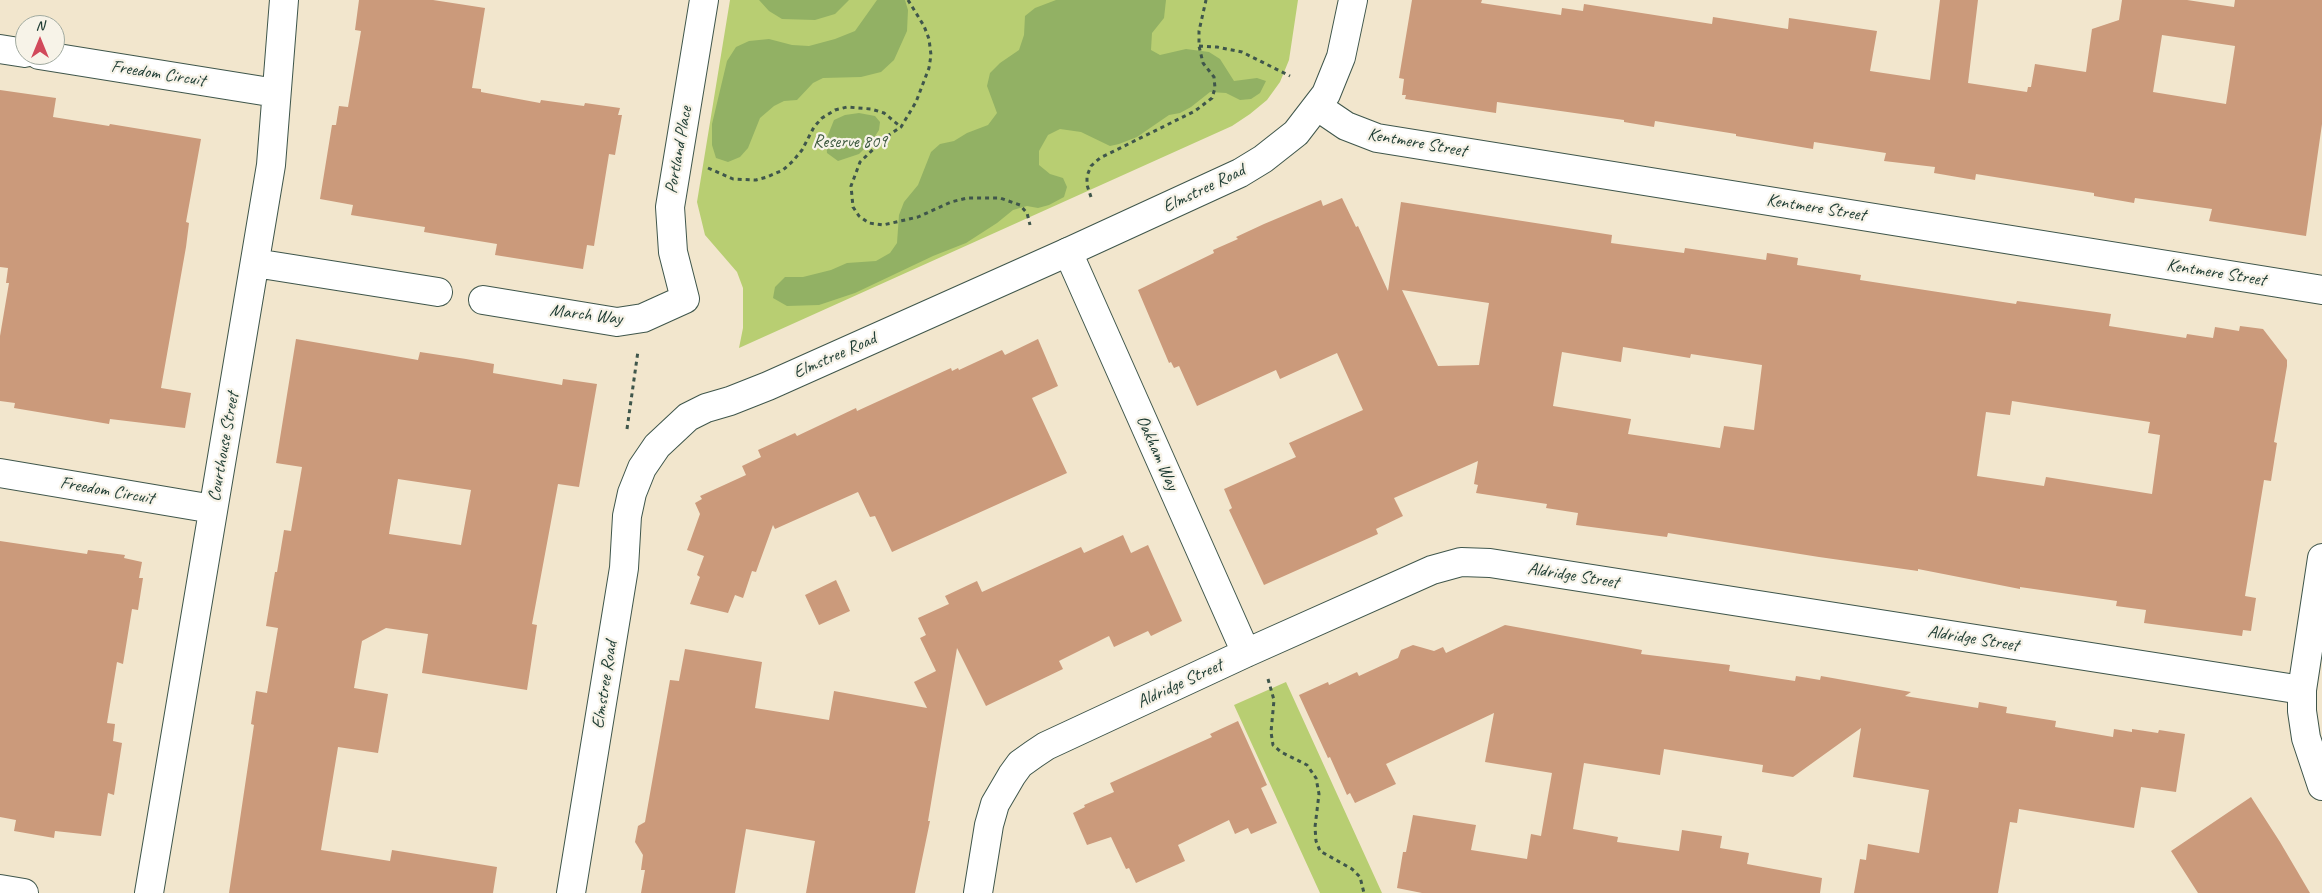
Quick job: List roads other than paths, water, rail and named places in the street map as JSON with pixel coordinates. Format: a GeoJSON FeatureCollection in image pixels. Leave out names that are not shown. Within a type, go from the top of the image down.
{"type":"FeatureCollection","features":[{"type":"Feature","properties":{"kind":"street","name":"Courthouse Street"},"geometry":{"type":"LineString","coordinates":[[149,893],[271,165],[284,0]]}},
{"type":"Feature","properties":{"kind":"street","name":"Portland Place"},"geometry":{"type":"LineString","coordinates":[[685,299],[673,252],[670,207],[704,0]]}},
{"type":"Feature","properties":{"kind":"street","name":"Elmstree Road"},"geometry":{"type":"LineString","coordinates":[[571,893],[624,568],[627,516],[632,493],[642,468],[657,446],[688,417],[768,386],[1240,173],[1282,145],[1296,133],[1318,107],[1339,64],[1353,0]]}},
{"type":"Feature","properties":{"kind":"street"},"geometry":{"type":"LineString","coordinates":[[0,49],[15,51]]}},
{"type":"Feature","properties":{"kind":"street","name":"Freedom Circuit"},"geometry":{"type":"LineString","coordinates":[[65,59],[276,94]]}},
{"type":"Feature","properties":{"kind":"street","name":"Kentmere Street"},"geometry":{"type":"LineString","coordinates":[[1318,107],[1346,126],[1377,138],[2322,290]]}},
{"type":"Feature","properties":{"kind":"street","name":"Oakham Way"},"geometry":{"type":"LineString","coordinates":[[1068,252],[1246,653]]}},
{"type":"Feature","properties":{"kind":"street"},"geometry":{"type":"LineString","coordinates":[[255,263],[438,292]]}},
{"type":"Feature","properties":{"kind":"street","name":"March Way"},"geometry":{"type":"LineString","coordinates":[[483,300],[616,322],[643,318],[685,299]]}},
{"type":"Feature","properties":{"kind":"street","name":"Freedom Circuit"},"geometry":{"type":"LineString","coordinates":[[0,473],[213,509]]}},
{"type":"Feature","properties":{"kind":"street"},"geometry":{"type":"LineString","coordinates":[[2322,558],[2302,690],[2302,711],[2306,738],[2322,786]]}},
{"type":"Feature","properties":{"kind":"street","name":"Aldridge Street"},"geometry":{"type":"LineString","coordinates":[[978,893],[989,826],[995,804],[1020,764],[1046,746],[1246,653],[1432,570],[1461,562],[1477,562],[2302,690]]}},
{"type":"Feature","properties":{"kind":"street"},"geometry":{"type":"LineString","coordinates":[[0,889],[24,893]]}},
{"type":"Feature","properties":{"kind":"park label","name":"Reserve 809"},"geometry":{"type":"Point","coordinates":[850,142]}}]}
